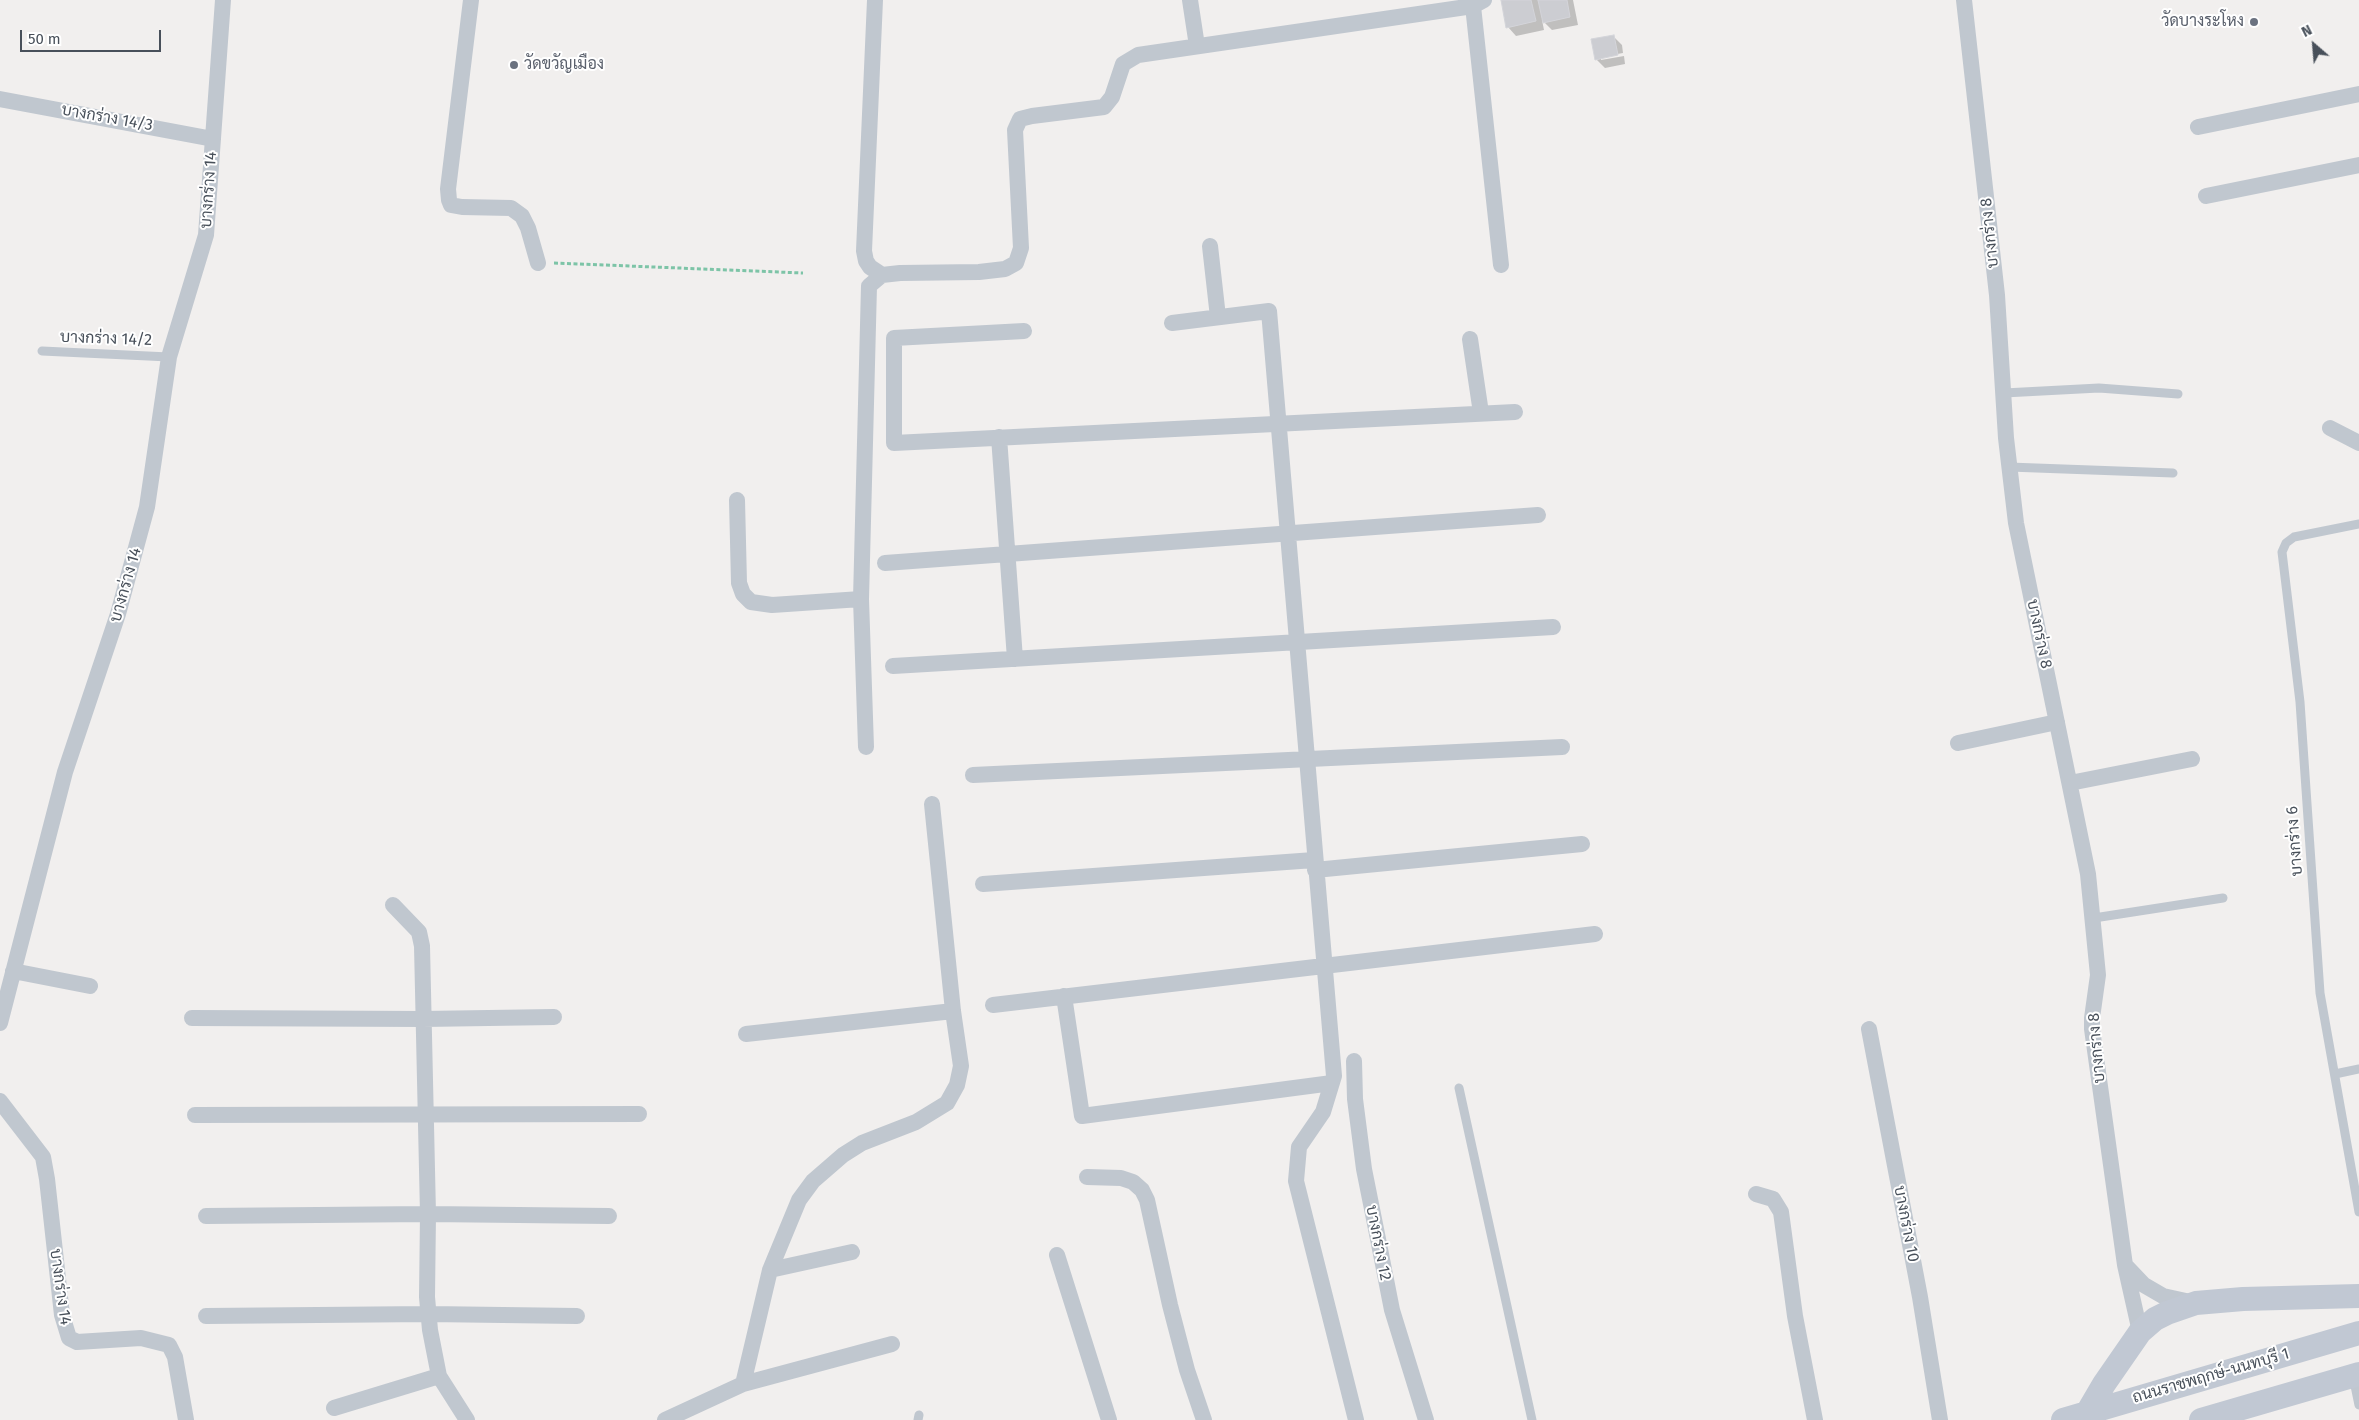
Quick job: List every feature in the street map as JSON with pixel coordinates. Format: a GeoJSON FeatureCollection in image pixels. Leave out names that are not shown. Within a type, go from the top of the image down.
{"type":"FeatureCollection","features":[{"type":"Feature","properties":{"kind":"main road"},"geometry":{"type":"LineString","coordinates":[[2088,1412],[2104,1384],[2140,1332],[2155,1319],[2196,1303],[2242,1299],[2359,1296]]}},
{"type":"Feature","properties":{"kind":"main road","name":"ถนนราชพฤกษ์-นนทบุรี 1"},"geometry":{"type":"LineString","coordinates":[[2063,1420],[2359,1333]]}},
{"type":"Feature","properties":{"kind":"main road"},"geometry":{"type":"LineString","coordinates":[[2201,1420],[2242,1415],[2356,1375]]}},
{"type":"Feature","properties":{"kind":"street","name":"บางกร่าง 14"},"geometry":{"type":"LineString","coordinates":[[0,1023],[65,772],[118,614],[147,507],[169,357],[206,235],[223,0]]}},
{"type":"Feature","properties":{"kind":"street"},"geometry":{"type":"LineString","coordinates":[[471,0],[448,189],[449,200],[451,205],[462,207],[511,208],[522,216],[528,228],[538,263]]}},
{"type":"Feature","properties":{"kind":"street"},"geometry":{"type":"LineString","coordinates":[[876,0],[864,251],[866,261],[870,267],[882,275]]}},
{"type":"Feature","properties":{"kind":"street"},"geometry":{"type":"LineString","coordinates":[[1190,0],[1197,46]]}},
{"type":"Feature","properties":{"kind":"street","name":"บางกร่าง 8"},"geometry":{"type":"LineString","coordinates":[[1964,0],[1997,294],[2009,467],[2016,523],[2088,874],[2094,918],[2098,974],[2092,1029],[2125,1265],[2140,1332]]}},
{"type":"Feature","properties":{"kind":"street"},"geometry":{"type":"LineString","coordinates":[[866,746],[861,599],[869,286],[882,275],[900,272],[979,272],[1005,269],[1016,263],[1021,248],[1015,130],[1020,119],[1104,107],[1112,97],[1118,72],[1123,64],[1138,55],[1478,3],[1501,265]]}},
{"type":"Feature","properties":{"kind":"street"},"geometry":{"type":"LineString","coordinates":[[2198,127],[2359,94]]}},
{"type":"Feature","properties":{"kind":"street","name":"บางกร่าง 14/3"},"geometry":{"type":"LineString","coordinates":[[0,99],[213,139]]}},
{"type":"Feature","properties":{"kind":"street"},"geometry":{"type":"LineString","coordinates":[[2206,196],[2359,165]]}},
{"type":"Feature","properties":{"kind":"street"},"geometry":{"type":"LineString","coordinates":[[1210,246],[1218,317]]}},
{"type":"Feature","properties":{"kind":"street"},"geometry":{"type":"LineString","coordinates":[[1172,323],[1269,311],[1323,965],[1334,1076],[1323,1112],[1299,1147],[1296,1181],[1356,1420]]}},
{"type":"Feature","properties":{"kind":"street"},"geometry":{"type":"LineString","coordinates":[[1024,331],[894,338],[894,443],[1515,412]]}},
{"type":"Feature","properties":{"kind":"street"},"geometry":{"type":"LineString","coordinates":[[1470,339],[1481,413]]}},
{"type":"Feature","properties":{"kind":"street"},"geometry":{"type":"LineString","coordinates":[[2330,428],[2359,443]]}},
{"type":"Feature","properties":{"kind":"street"},"geometry":{"type":"LineString","coordinates":[[999,437],[1015,659]]}},
{"type":"Feature","properties":{"kind":"street"},"geometry":{"type":"LineString","coordinates":[[737,500],[739,583],[743,594],[751,602],[772,605],[861,599]]}},
{"type":"Feature","properties":{"kind":"street"},"geometry":{"type":"LineString","coordinates":[[886,563],[1538,515]]}},
{"type":"Feature","properties":{"kind":"street"},"geometry":{"type":"LineString","coordinates":[[893,666],[1553,627]]}},
{"type":"Feature","properties":{"kind":"street"},"geometry":{"type":"LineString","coordinates":[[1958,743],[2057,722]]}},
{"type":"Feature","properties":{"kind":"street"},"geometry":{"type":"LineString","coordinates":[[973,775],[1562,747]]}},
{"type":"Feature","properties":{"kind":"street"},"geometry":{"type":"LineString","coordinates":[[2070,782],[2192,759]]}},
{"type":"Feature","properties":{"kind":"street"},"geometry":{"type":"LineString","coordinates":[[743,1384],[770,1270],[799,1200],[813,1180],[843,1154],[862,1143],[916,1122],[947,1103],[957,1085],[962,1066],[953,1011],[932,804]]}},
{"type":"Feature","properties":{"kind":"street"},"geometry":{"type":"LineString","coordinates":[[983,884],[1315,865],[1582,844]]}},
{"type":"Feature","properties":{"kind":"street"},"geometry":{"type":"LineString","coordinates":[[393,905],[419,932],[422,946],[429,1314],[439,1376],[467,1420]]}},
{"type":"Feature","properties":{"kind":"street"},"geometry":{"type":"LineString","coordinates":[[993,1005],[1595,934]]}},
{"type":"Feature","properties":{"kind":"street"},"geometry":{"type":"LineString","coordinates":[[14,971],[90,986]]}},
{"type":"Feature","properties":{"kind":"street"},"geometry":{"type":"LineString","coordinates":[[1064,996],[1082,1116],[1332,1083]]}},
{"type":"Feature","properties":{"kind":"street"},"geometry":{"type":"LineString","coordinates":[[746,1034],[953,1011]]}},
{"type":"Feature","properties":{"kind":"street"},"geometry":{"type":"LineString","coordinates":[[192,1018],[423,1020],[554,1017]]}},
{"type":"Feature","properties":{"kind":"street","name":"บางกร่าง 10"},"geometry":{"type":"LineString","coordinates":[[1869,1029],[1920,1297],[1940,1420]]}},
{"type":"Feature","properties":{"kind":"street","name":"บางกร่าง 12"},"geometry":{"type":"LineString","coordinates":[[1354,1061],[1355,1099],[1364,1169],[1380,1254],[1392,1310],[1426,1420]]}},
{"type":"Feature","properties":{"kind":"street","name":"บางกร่าง 14"},"geometry":{"type":"LineString","coordinates":[[0,1101],[43,1158],[62,1315],[69,1338],[77,1342],[142,1338],[169,1345],[175,1357],[186,1420]]}},
{"type":"Feature","properties":{"kind":"street"},"geometry":{"type":"LineString","coordinates":[[195,1115],[426,1116],[639,1114]]}},
{"type":"Feature","properties":{"kind":"street"},"geometry":{"type":"LineString","coordinates":[[1087,1177],[1121,1178],[1133,1182],[1142,1190],[1147,1200],[1170,1305],[1187,1370],[1204,1420]]}},
{"type":"Feature","properties":{"kind":"street"},"geometry":{"type":"LineString","coordinates":[[1756,1194],[1773,1199],[1781,1212],[1795,1316],[1815,1420]]}},
{"type":"Feature","properties":{"kind":"street"},"geometry":{"type":"LineString","coordinates":[[206,1216],[428,1214],[609,1216]]}},
{"type":"Feature","properties":{"kind":"street"},"geometry":{"type":"LineString","coordinates":[[770,1270],[852,1252]]}},
{"type":"Feature","properties":{"kind":"street"},"geometry":{"type":"LineString","coordinates":[[1056,1255],[1110,1420]]}},
{"type":"Feature","properties":{"kind":"street"},"geometry":{"type":"LineString","coordinates":[[2125,1265],[2144,1286],[2164,1296],[2196,1303]]}},
{"type":"Feature","properties":{"kind":"street"},"geometry":{"type":"LineString","coordinates":[[206,1316],[429,1314],[577,1316]]}},
{"type":"Feature","properties":{"kind":"street"},"geometry":{"type":"LineString","coordinates":[[665,1420],[743,1384],[892,1344]]}},
{"type":"Feature","properties":{"kind":"street"},"geometry":{"type":"LineString","coordinates":[[334,1408],[439,1376]]}},
{"type":"Feature","properties":{"kind":"lane","name":"บางกร่าง 14/2"},"geometry":{"type":"LineString","coordinates":[[42,352],[169,357]]}},
{"type":"Feature","properties":{"kind":"lane"},"geometry":{"type":"LineString","coordinates":[[2004,393],[2100,388],[2178,394]]}},
{"type":"Feature","properties":{"kind":"lane"},"geometry":{"type":"LineString","coordinates":[[2009,467],[2173,473]]}},
{"type":"Feature","properties":{"kind":"lane","name":"บางกร่าง 6"},"geometry":{"type":"LineString","coordinates":[[2359,524],[2294,537],[2286,543],[2282,552],[2300,702],[2320,993],[2359,1212]]}},
{"type":"Feature","properties":{"kind":"lane"},"geometry":{"type":"LineString","coordinates":[[2094,918],[2223,898]]}},
{"type":"Feature","properties":{"kind":"lane"},"geometry":{"type":"LineString","coordinates":[[2335,1074],[2359,1069]]}},
{"type":"Feature","properties":{"kind":"lane"},"geometry":{"type":"LineString","coordinates":[[1459,1088],[1532,1420]]}},
{"type":"Feature","properties":{"kind":"lane"},"geometry":{"type":"LineString","coordinates":[[2356,1375],[2359,1405]]}},
{"type":"Feature","properties":{"kind":"path"},"geometry":{"type":"LineString","coordinates":[[538,263],[804,273]]}},
{"type":"Feature","properties":{"kind":"building"},"geometry":{"type":"Polygon","coordinates":[[[1501,0],[1531,0],[1536,21],[1506,28],[1501,0]]]}},
{"type":"Feature","properties":{"kind":"building"},"geometry":{"type":"Polygon","coordinates":[[[1538,0],[1567,0],[1570,17],[1543,23],[1538,0]]]}},
{"type":"Feature","properties":{"kind":"building"},"geometry":{"type":"Polygon","coordinates":[[[1614,35],[1618,55],[1595,60],[1591,39],[1614,35]]]}},
{"type":"Feature","properties":{"kind":"place","name":"วัดบางระโหง"},"geometry":{"type":"Point","coordinates":[2254,22]}},
{"type":"Feature","properties":{"kind":"place","name":"วัดขวัญเมือง"},"geometry":{"type":"Point","coordinates":[514,65]}}]}
